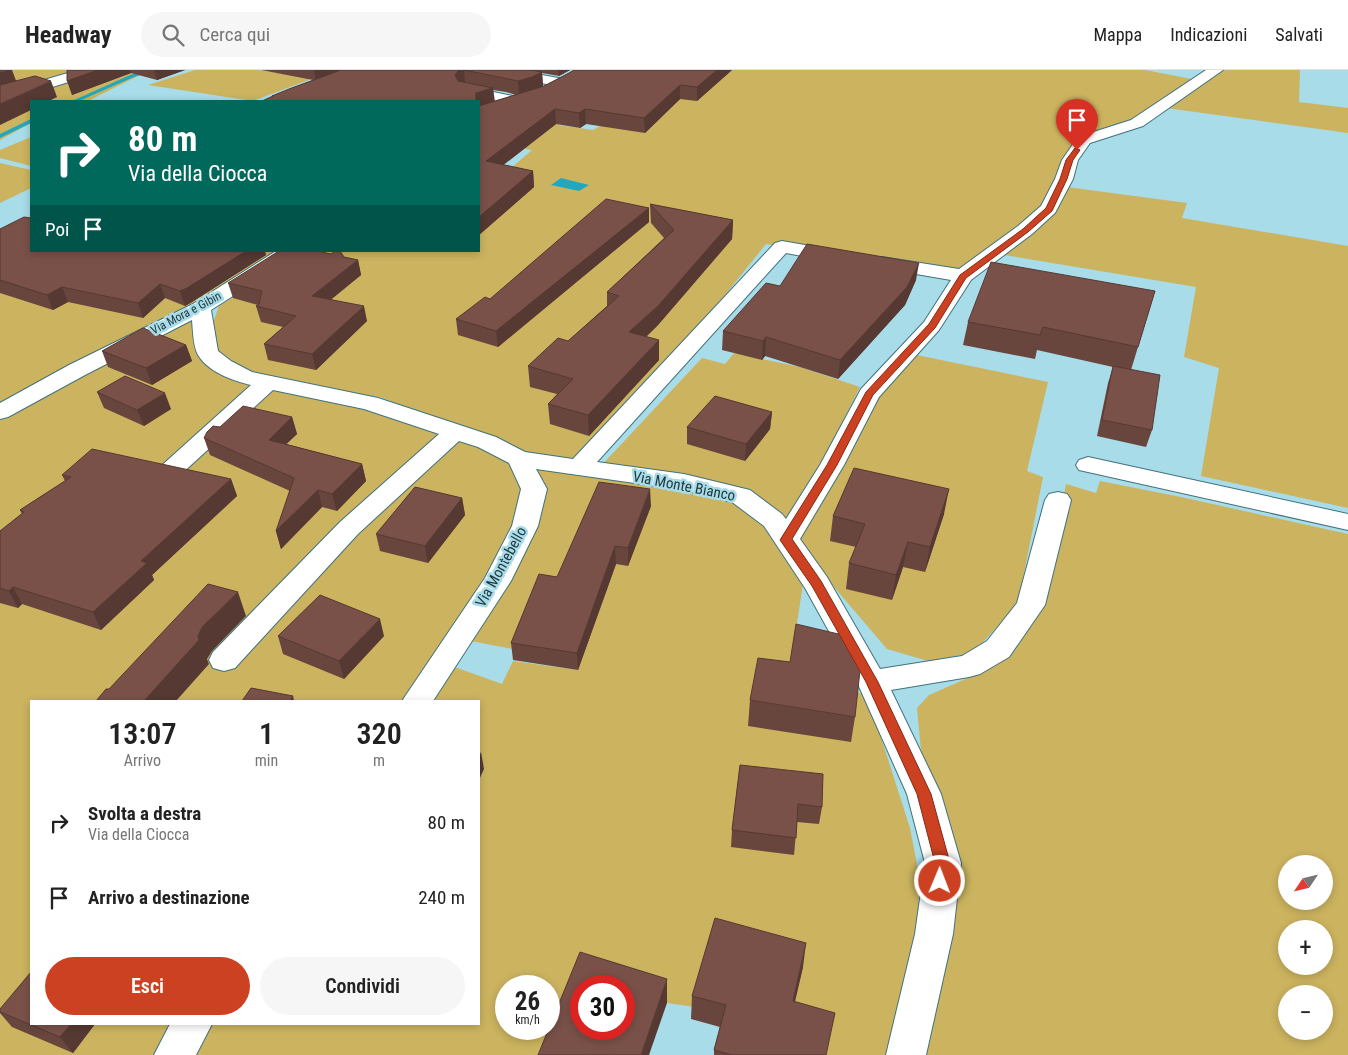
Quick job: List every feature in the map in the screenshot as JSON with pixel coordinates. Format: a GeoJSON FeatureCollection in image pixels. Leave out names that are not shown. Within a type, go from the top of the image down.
{"type":"FeatureCollection","features":[{"type":"Feature","properties":{"kind":"street"},"geometry":{"type":"LineString","coordinates":[[0,98],[93,70]]}},
{"type":"Feature","properties":{"kind":"street"},"geometry":{"type":"LineString","coordinates":[[488,111],[539,96],[570,79],[489,70]]}},
{"type":"Feature","properties":{"kind":"street"},"geometry":{"type":"LineString","coordinates":[[786,540],[832,465],[869,394],[932,326],[963,276],[1025,230],[1049,209],[1064,179],[1070,160],[1084,140],[1137,124],[1216,70]]}},
{"type":"Feature","properties":{"kind":"street"},"geometry":{"type":"LineString","coordinates":[[465,90],[522,102]]}},
{"type":"Feature","properties":{"kind":"street"},"geometry":{"type":"LineString","coordinates":[[578,468],[782,247],[963,276]]}},
{"type":"Feature","properties":{"kind":"street","name":"Via Mora e Gibin"},"geometry":{"type":"LineString","coordinates":[[0,412],[76,370],[200,308],[288,252]]}},
{"type":"Feature","properties":{"kind":"street"},"geometry":{"type":"LineString","coordinates":[[200,308],[208,353],[223,366],[244,377],[370,403],[487,442],[519,459]]}},
{"type":"Feature","properties":{"kind":"street"},"geometry":{"type":"LineString","coordinates":[[169,472],[267,382]]}},
{"type":"Feature","properties":{"kind":"street"},"geometry":{"type":"LineString","coordinates":[[224,660],[349,528],[456,432]]}},
{"type":"Feature","properties":{"kind":"street","name":"Via Monte Bianco"},"geometry":{"type":"LineString","coordinates":[[519,459],[684,482],[742,496],[773,520],[817,584],[872,682],[924,794],[943,863],[934,934],[906,1055]]}},
{"type":"Feature","properties":{"kind":"street","name":"Via Montebello"},"geometry":{"type":"LineString","coordinates":[[418,700],[497,581],[525,526],[534,489],[519,459]]}},
{"type":"Feature","properties":{"kind":"street"},"geometry":{"type":"LineString","coordinates":[[1088,465],[1348,522]]}},
{"type":"Feature","properties":{"kind":"street"},"geometry":{"type":"LineString","coordinates":[[872,682],[969,666],[998,649],[1031,604],[1058,500]]}},
{"type":"Feature","properties":{"kind":"street"},"geometry":{"type":"LineString","coordinates":[[174,1055],[191,1025]]}},
{"type":"Feature","properties":{"kind":"shaded area"},"geometry":{"type":"Polygon","coordinates":[[[0,70],[91,70],[9,94],[0,70]]]}},
{"type":"Feature","properties":{"kind":"shaded area"},"geometry":{"type":"Polygon","coordinates":[[[95,70],[150,70],[90,100],[30,100],[30,124],[0,140],[0,98],[95,70]]]}},
{"type":"Feature","properties":{"kind":"shaded area"},"geometry":{"type":"Polygon","coordinates":[[[195,70],[258,70],[314,78],[256,100],[148,85],[195,70]]]}},
{"type":"Feature","properties":{"kind":"shaded area"},"geometry":{"type":"Polygon","coordinates":[[[661,70],[1145,70],[1197,80],[1134,123],[1081,139],[1048,200],[1034,218],[960,275],[766,244],[586,468],[518,451],[380,397],[309,390],[219,363],[210,331],[219,306],[306,252],[480,252],[480,162],[510,169],[532,150],[511,146],[575,113],[558,125],[593,130],[616,117],[661,70]]]}},
{"type":"Feature","properties":{"kind":"shaded area"},"geometry":{"type":"Polygon","coordinates":[[[1224,70],[1300,70],[1299,102],[1348,108],[1348,133],[1166,108],[1224,70]]]}},
{"type":"Feature","properties":{"kind":"shaded area"},"geometry":{"type":"Polygon","coordinates":[[[30,137],[30,166],[0,158],[0,150],[30,137]]]}},
{"type":"Feature","properties":{"kind":"shaded area"},"geometry":{"type":"Polygon","coordinates":[[[0,163],[30,170],[30,188],[0,203],[0,163]]]}},
{"type":"Feature","properties":{"kind":"shaded area"},"geometry":{"type":"Polygon","coordinates":[[[1067,187],[1187,203],[1182,218],[1348,246],[1348,508],[1201,476],[1219,368],[1184,357],[1196,287],[1004,255],[1035,230],[1067,187]]]}},
{"type":"Feature","properties":{"kind":"shaded area"},"geometry":{"type":"Polygon","coordinates":[[[0,243],[30,252],[294,252],[0,406],[0,243]]]}},
{"type":"Feature","properties":{"kind":"shaded area"},"geometry":{"type":"Polygon","coordinates":[[[210,309],[205,348],[268,386],[328,398],[455,432],[249,626],[214,669],[225,672],[314,569],[462,435],[483,440],[528,476],[515,531],[452,636],[406,700],[30,700],[30,1025],[182,1025],[161,1055],[0,1055],[0,419],[210,309]]]}},
{"type":"Feature","properties":{"kind":"shaded area"},"geometry":{"type":"Polygon","coordinates":[[[734,353],[800,367],[860,387],[786,535],[743,495],[598,469],[702,358],[725,364],[734,353]]]}},
{"type":"Feature","properties":{"kind":"shaded area"},"geometry":{"type":"Polygon","coordinates":[[[907,353],[1048,382],[1027,471],[1043,477],[1018,604],[973,653],[928,661],[887,649],[822,573],[786,539],[907,353]]]}},
{"type":"Feature","properties":{"kind":"shaded area"},"geometry":{"type":"Polygon","coordinates":[[[526,459],[738,499],[767,524],[803,584],[793,649],[868,697],[910,828],[920,880],[915,951],[896,1055],[826,1055],[695,1007],[667,1003],[635,990],[635,975],[570,975],[570,1008],[560,1033],[560,975],[495,975],[495,1040],[557,1040],[551,1055],[178,1055],[198,1025],[480,1025],[480,778],[484,769],[480,768],[480,700],[426,700],[449,665],[502,684],[513,661],[578,670],[518,650],[471,641],[532,526],[540,475],[526,459]]]}},
{"type":"Feature","properties":{"kind":"shaded area"},"geometry":{"type":"Polygon","coordinates":[[[1100,481],[1348,534],[1348,1055],[922,1055],[931,786],[921,751],[917,708],[929,695],[995,666],[1034,621],[1046,593],[1066,484],[1096,493],[1100,481]]]}},
{"type":"Feature","properties":{"kind":"water"},"geometry":{"type":"Polygon","coordinates":[[[561,178],[589,185],[579,191],[551,185],[561,178]]]}},
{"type":"Feature","properties":{"kind":"building"},"geometry":{"type":"Polygon","coordinates":[[[67,70],[98,70],[67,81],[67,70]]]}},
{"type":"Feature","properties":{"kind":"building"},"geometry":{"type":"Polygon","coordinates":[[[341,70],[464,70],[458,71],[455,75],[458,81],[493,88],[476,93],[476,100],[264,100],[341,70]]]}},
{"type":"Feature","properties":{"kind":"building"},"geometry":{"type":"Polygon","coordinates":[[[464,70],[531,70],[542,72],[518,81],[464,70]]]}},
{"type":"Feature","properties":{"kind":"building"},"geometry":{"type":"Polygon","coordinates":[[[574,70],[717,70],[697,87],[680,85],[644,118],[585,109],[579,113],[555,109],[486,161],[533,171],[480,216],[480,106],[544,86],[574,70]]]}},
{"type":"Feature","properties":{"kind":"building"},"geometry":{"type":"Polygon","coordinates":[[[35,76],[51,81],[0,104],[0,85],[35,76]]]}},
{"type":"Feature","properties":{"kind":"building"},"geometry":{"type":"Polygon","coordinates":[[[606,199],[649,208],[496,331],[456,319],[485,297],[490,299],[606,199]]]}},
{"type":"Feature","properties":{"kind":"building"},"geometry":{"type":"Polygon","coordinates":[[[650,204],[733,220],[658,306],[629,332],[659,340],[588,415],[548,404],[573,379],[528,366],[558,338],[568,341],[619,296],[607,292],[674,230],[650,204]]]}},
{"type":"Feature","properties":{"kind":"building"},"geometry":{"type":"Polygon","coordinates":[[[24,217],[30,218],[30,252],[244,252],[187,288],[180,291],[160,284],[138,303],[62,287],[47,295],[0,280],[0,229],[24,217]]]}},
{"type":"Feature","properties":{"kind":"building"},"geometry":{"type":"Polygon","coordinates":[[[807,244],[919,263],[907,287],[840,360],[766,337],[763,341],[723,331],[766,283],[780,286],[807,244]]]}},
{"type":"Feature","properties":{"kind":"building"},"geometry":{"type":"Polygon","coordinates":[[[277,252],[322,252],[331,254],[341,252],[344,257],[358,260],[312,296],[364,306],[312,354],[264,344],[296,316],[256,306],[259,304],[262,291],[228,283],[277,252]]]}},
{"type":"Feature","properties":{"kind":"building"},"geometry":{"type":"Polygon","coordinates":[[[991,262],[1155,291],[1138,347],[1043,327],[1040,335],[968,322],[991,262]]]}},
{"type":"Feature","properties":{"kind":"building"},"geometry":{"type":"Polygon","coordinates":[[[143,328],[186,345],[146,368],[102,351],[143,328]]]}},
{"type":"Feature","properties":{"kind":"building"},"geometry":{"type":"Polygon","coordinates":[[[1113,366],[1160,375],[1152,430],[1102,420],[1113,366]]]}},
{"type":"Feature","properties":{"kind":"building"},"geometry":{"type":"Polygon","coordinates":[[[125,376],[165,393],[137,410],[97,392],[125,376]]]}},
{"type":"Feature","properties":{"kind":"building"},"geometry":{"type":"Polygon","coordinates":[[[715,396],[772,412],[746,444],[687,427],[715,396]]]}},
{"type":"Feature","properties":{"kind":"building"},"geometry":{"type":"Polygon","coordinates":[[[243,406],[292,417],[269,440],[362,464],[332,494],[318,490],[276,531],[294,478],[204,438],[213,426],[220,427],[243,406]]]}},
{"type":"Feature","properties":{"kind":"building"},"geometry":{"type":"Polygon","coordinates":[[[92,449],[231,479],[141,561],[147,563],[93,612],[13,587],[9,591],[0,588],[0,531],[24,512],[20,510],[71,477],[62,475],[92,449]]]}},
{"type":"Feature","properties":{"kind":"building"},"geometry":{"type":"Polygon","coordinates":[[[854,468],[949,489],[930,547],[908,542],[896,575],[849,563],[865,524],[833,516],[854,468]]]}},
{"type":"Feature","properties":{"kind":"building"},"geometry":{"type":"Polygon","coordinates":[[[599,482],[650,489],[628,548],[615,546],[577,653],[511,643],[539,574],[557,577],[599,482]]]}},
{"type":"Feature","properties":{"kind":"building"},"geometry":{"type":"Polygon","coordinates":[[[415,487],[462,498],[425,546],[376,534],[415,487]]]}},
{"type":"Feature","properties":{"kind":"building"},"geometry":{"type":"Polygon","coordinates":[[[208,584],[238,592],[202,627],[198,636],[199,640],[145,700],[97,700],[106,689],[109,689],[208,584]]]}},
{"type":"Feature","properties":{"kind":"building"},"geometry":{"type":"Polygon","coordinates":[[[320,595],[380,619],[339,661],[278,636],[320,595]]]}},
{"type":"Feature","properties":{"kind":"building"},"geometry":{"type":"Polygon","coordinates":[[[796,624],[847,636],[861,661],[855,717],[750,700],[758,658],[790,662],[796,624]]]}},
{"type":"Feature","properties":{"kind":"building"},"geometry":{"type":"Polygon","coordinates":[[[251,688],[293,696],[291,700],[243,700],[251,688]]]}},
{"type":"Feature","properties":{"kind":"building"},"geometry":{"type":"Polygon","coordinates":[[[740,765],[823,774],[822,807],[798,804],[796,838],[732,830],[740,765]]]}},
{"type":"Feature","properties":{"kind":"building"},"geometry":{"type":"Polygon","coordinates":[[[715,918],[806,943],[793,1001],[835,1013],[826,1055],[732,1055],[714,1050],[726,1005],[692,996],[715,918]]]}},
{"type":"Feature","properties":{"kind":"building"},"geometry":{"type":"Polygon","coordinates":[[[580,952],[667,979],[641,1055],[538,1055],[544,1040],[560,1040],[560,1001],[570,977],[570,1040],[635,1040],[635,975],[571,975],[580,952]]]}},
{"type":"Feature","properties":{"kind":"building"},"geometry":{"type":"Polygon","coordinates":[[[30,973],[30,1024],[0,1012],[0,1009],[30,973]]]}},
{"type":"Feature","properties":{"kind":"building"},"geometry":{"type":"Polygon","coordinates":[[[31,1025],[70,1025],[60,1037],[31,1025]]]}},
{"type":"Feature","properties":{"kind":"waterway"},"geometry":{"type":"LineString","coordinates":[[77,100],[132,76],[152,70]]}},
{"type":"Feature","properties":{"kind":"waterway"},"geometry":{"type":"LineString","coordinates":[[0,136],[30,121]]}},
{"type":"Feature","properties":{"kind":"route"},"geometry":{"type":"LineString","coordinates":[[940,881],[943,863],[924,794],[872,682],[817,584],[786,540],[832,465],[869,394],[932,326],[963,276],[991,257],[1049,209],[1064,179],[1070,160],[1077,150]]}}]}
